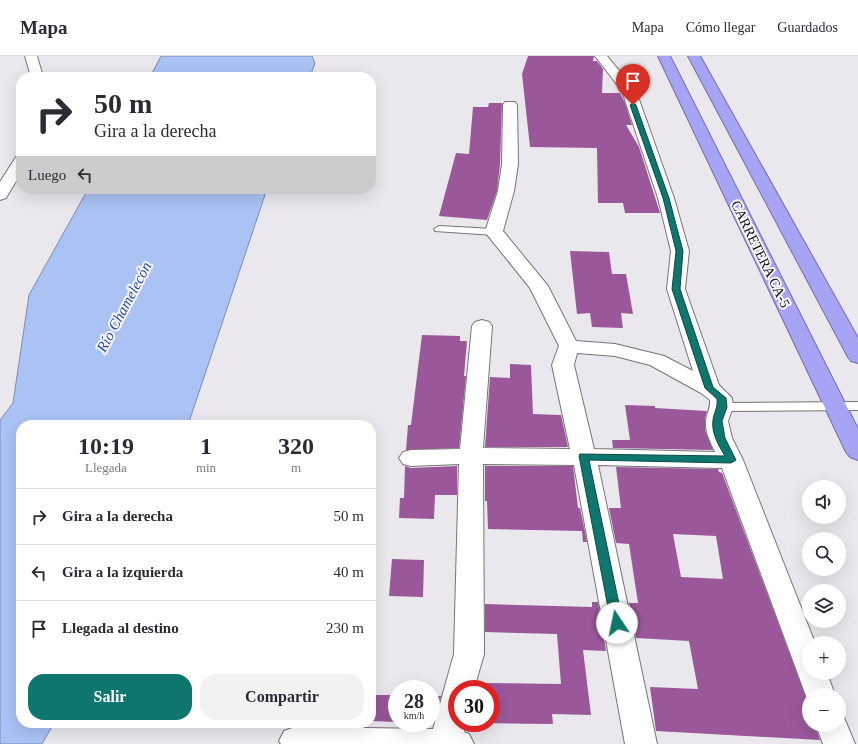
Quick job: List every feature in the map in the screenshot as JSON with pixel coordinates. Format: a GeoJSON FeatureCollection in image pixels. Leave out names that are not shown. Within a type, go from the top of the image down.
{"type":"FeatureCollection","features":[{"type":"Feature","properties":{"kind":"highway","name":"CARRETERA CA-5"},"geometry":{"type":"LineString","coordinates":[[664,56],[858,452]]}},
{"type":"Feature","properties":{"kind":"highway"},"geometry":{"type":"LineString","coordinates":[[694,56],[858,357]]}},
{"type":"Feature","properties":{"kind":"street"},"geometry":{"type":"LineString","coordinates":[[32,56],[36,72]]}},
{"type":"Feature","properties":{"kind":"street"},"geometry":{"type":"LineString","coordinates":[[601,56],[622,81],[628,92],[666,198],[680,251],[676,289],[709,388]]}},
{"type":"Feature","properties":{"kind":"street"},"geometry":{"type":"LineString","coordinates":[[510,105],[510,164],[506,191],[494,232],[539,286],[569,346],[563,365],[584,456],[641,744]]}},
{"type":"Feature","properties":{"kind":"street"},"geometry":{"type":"LineString","coordinates":[[0,195],[16,168]]}},
{"type":"Feature","properties":{"kind":"street"},"geometry":{"type":"LineString","coordinates":[[462,680],[469,654],[471,456],[482,326]]}},
{"type":"Feature","properties":{"kind":"street"},"geometry":{"type":"LineString","coordinates":[[569,346],[615,350],[657,360],[709,388],[721,398],[722,407],[717,421],[720,438],[731,460],[802,647]]}},
{"type":"Feature","properties":{"kind":"street"},"geometry":{"type":"LineString","coordinates":[[411,458],[471,456],[584,456],[731,460]]}},
{"type":"Feature","properties":{"kind":"street"},"geometry":{"type":"LineString","coordinates":[[445,744],[448,732]]}},
{"type":"Feature","properties":{"kind":"street"},"geometry":{"type":"LineString","coordinates":[[835,732],[839,744]]}},
{"type":"Feature","properties":{"kind":"street"},"geometry":{"type":"LineString","coordinates":[[295,742],[458,744]]}},
{"type":"Feature","properties":{"kind":"lane"},"geometry":{"type":"LineString","coordinates":[[439,229],[494,232]]}},
{"type":"Feature","properties":{"kind":"lane"},"geometry":{"type":"LineString","coordinates":[[722,407],[858,406]]}},
{"type":"Feature","properties":{"kind":"water"},"geometry":{"type":"Polygon","coordinates":[[[161,56],[312,56],[315,63],[312,72],[153,72],[161,56]]]}},
{"type":"Feature","properties":{"kind":"water","name":"Río Chamelecón"},"geometry":{"type":"Polygon","coordinates":[[[85,194],[265,194],[190,420],[16,420],[16,728],[51,728],[42,744],[0,744],[0,420],[13,403],[29,295],[85,194]]]}},
{"type":"Feature","properties":{"kind":"building"},"geometry":{"type":"Polygon","coordinates":[[[528,56],[594,56],[593,61],[597,61],[603,69],[602,93],[620,93],[625,103],[632,125],[626,125],[639,147],[660,213],[625,213],[623,203],[598,203],[597,148],[530,147],[522,74],[528,56]]]}},
{"type":"Feature","properties":{"kind":"building"},"geometry":{"type":"Polygon","coordinates":[[[489,103],[502,103],[500,164],[497,191],[487,220],[439,216],[456,153],[469,154],[473,107],[488,107],[489,103]]]}},
{"type":"Feature","properties":{"kind":"building"},"geometry":{"type":"Polygon","coordinates":[[[570,251],[609,252],[612,274],[626,274],[633,314],[621,313],[623,328],[592,327],[590,313],[577,314],[570,251]]]}},
{"type":"Feature","properties":{"kind":"building"},"geometry":{"type":"Polygon","coordinates":[[[422,335],[460,336],[460,341],[467,341],[464,376],[466,376],[459,448],[406,450],[408,425],[411,425],[422,335]]]}},
{"type":"Feature","properties":{"kind":"building"},"geometry":{"type":"Polygon","coordinates":[[[510,364],[531,365],[533,414],[561,415],[568,447],[485,447],[490,377],[510,378],[510,364]]]}},
{"type":"Feature","properties":{"kind":"building"},"geometry":{"type":"Polygon","coordinates":[[[625,405],[707,411],[705,430],[713,450],[613,448],[612,440],[630,440],[625,405]]]}},
{"type":"Feature","properties":{"kind":"building"},"geometry":{"type":"Polygon","coordinates":[[[405,466],[411,468],[457,466],[457,495],[435,495],[434,519],[399,518],[400,498],[404,498],[405,466]]]}},
{"type":"Feature","properties":{"kind":"building"},"geometry":{"type":"Polygon","coordinates":[[[485,466],[573,466],[578,508],[580,508],[587,542],[583,542],[582,531],[488,529],[487,501],[485,501],[485,466]]]}},
{"type":"Feature","properties":{"kind":"building"},"geometry":{"type":"Polygon","coordinates":[[[616,467],[718,469],[719,472],[722,473],[803,688],[802,732],[817,732],[820,740],[656,731],[650,687],[698,689],[689,641],[636,638],[629,603],[638,603],[629,544],[616,543],[609,508],[621,508],[616,467]],[[673,534],[681,577],[723,579],[716,536],[673,534]]]}},
{"type":"Feature","properties":{"kind":"building"},"geometry":{"type":"Polygon","coordinates":[[[392,559],[424,560],[423,597],[389,596],[392,559]]]}},
{"type":"Feature","properties":{"kind":"building"},"geometry":{"type":"Polygon","coordinates":[[[592,602],[598,602],[606,651],[583,650],[591,715],[552,714],[553,724],[500,723],[500,683],[561,684],[557,634],[485,632],[485,604],[592,607],[592,602]]]}},
{"type":"Feature","properties":{"kind":"building"},"geometry":{"type":"Polygon","coordinates":[[[376,695],[388,695],[388,722],[376,721],[376,695]]]}},
{"type":"Feature","properties":{"kind":"route"},"geometry":{"type":"LineString","coordinates":[[617,623],[584,456],[731,460],[720,438],[717,421],[722,407],[721,398],[709,388],[698,360],[676,289],[680,251],[666,198],[633,105]]}}]}
